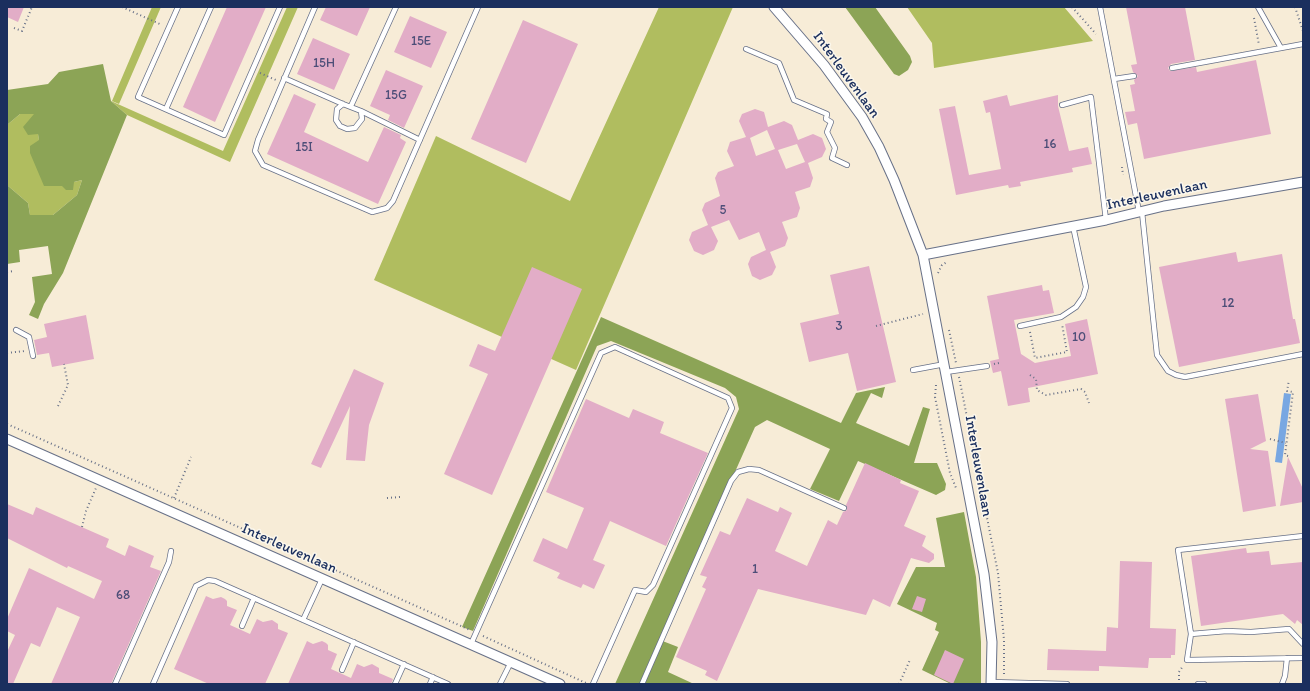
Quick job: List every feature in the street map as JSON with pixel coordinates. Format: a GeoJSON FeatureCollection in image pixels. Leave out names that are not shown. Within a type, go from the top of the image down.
{"type":"FeatureCollection","features":[{"type":"Feature","properties":{"kind":"street","name":"Interleuvenlaan"},"geometry":{"type":"LineString","coordinates":[[774,7],[824,64],[862,117],[879,147],[894,180],[923,255],[984,574],[992,642],[991,683]]}},
{"type":"Feature","properties":{"kind":"street","name":"Interleuvenlaan"},"geometry":{"type":"LineString","coordinates":[[923,255],[1303,182]]}},
{"type":"Feature","properties":{"kind":"street","name":"Interleuvenlaan"},"geometry":{"type":"LineString","coordinates":[[7,439],[560,684]]}},
{"type":"Feature","properties":{"kind":"lane"},"geometry":{"type":"LineString","coordinates":[[178,7],[138,97],[224,135],[280,7]]}},
{"type":"Feature","properties":{"kind":"lane"},"geometry":{"type":"LineString","coordinates":[[166,109],[211,7]]}},
{"type":"Feature","properties":{"kind":"lane"},"geometry":{"type":"LineString","coordinates":[[315,7],[258,140],[255,151],[263,165],[372,212],[387,208],[392,201],[478,7]]}},
{"type":"Feature","properties":{"kind":"lane"},"geometry":{"type":"LineString","coordinates":[[351,106],[396,7]]}},
{"type":"Feature","properties":{"kind":"lane"},"geometry":{"type":"LineString","coordinates":[[1100,7],[1141,212],[1157,355],[1168,371],[1185,377],[1303,354]]}},
{"type":"Feature","properties":{"kind":"lane"},"geometry":{"type":"LineString","coordinates":[[1258,7],[1281,48]]}},
{"type":"Feature","properties":{"kind":"lane"},"geometry":{"type":"LineString","coordinates":[[1172,68],[1303,44]]}},
{"type":"Feature","properties":{"kind":"lane"},"geometry":{"type":"LineString","coordinates":[[746,49],[778,63],[794,100],[827,114],[826,119],[831,122],[827,132],[835,148],[832,158],[847,165]]}},
{"type":"Feature","properties":{"kind":"lane"},"geometry":{"type":"LineString","coordinates":[[1114,79],[1134,76]]}},
{"type":"Feature","properties":{"kind":"lane"},"geometry":{"type":"LineString","coordinates":[[283,81],[351,106],[420,140]]}},
{"type":"Feature","properties":{"kind":"lane"},"geometry":{"type":"LineString","coordinates":[[1062,104],[1092,97],[1106,220]]}},
{"type":"Feature","properties":{"kind":"lane"},"geometry":{"type":"LineString","coordinates":[[343,104],[337,109],[336,120],[340,126],[347,129],[355,128],[360,124],[362,119],[361,111]]}},
{"type":"Feature","properties":{"kind":"lane"},"geometry":{"type":"LineString","coordinates":[[1020,326],[1061,317],[1076,307],[1083,297],[1086,287],[1073,226]]}},
{"type":"Feature","properties":{"kind":"lane"},"geometry":{"type":"LineString","coordinates":[[16,330],[29,337],[33,356]]}},
{"type":"Feature","properties":{"kind":"lane"},"geometry":{"type":"LineString","coordinates":[[471,644],[601,352],[615,347],[728,398],[732,408],[653,585],[646,592],[635,590],[593,684]]}},
{"type":"Feature","properties":{"kind":"lane"},"geometry":{"type":"LineString","coordinates":[[913,370],[986,366]]}},
{"type":"Feature","properties":{"kind":"lane"},"geometry":{"type":"LineString","coordinates":[[642,684],[731,481],[738,472],[749,469],[759,470],[844,508]]}},
{"type":"Feature","properties":{"kind":"lane"},"geometry":{"type":"LineString","coordinates":[[1303,536],[1178,550],[1191,634],[1187,660],[1303,658]]}},
{"type":"Feature","properties":{"kind":"lane"},"geometry":{"type":"LineString","coordinates":[[115,684],[169,562],[171,550]]}},
{"type":"Feature","properties":{"kind":"lane"},"geometry":{"type":"LineString","coordinates":[[303,620],[322,579]]}},
{"type":"Feature","properties":{"kind":"lane"},"geometry":{"type":"LineString","coordinates":[[153,684],[196,586],[208,580],[215,581],[448,684]]}},
{"type":"Feature","properties":{"kind":"lane"},"geometry":{"type":"LineString","coordinates":[[242,626],[254,598]]}},
{"type":"Feature","properties":{"kind":"lane"},"geometry":{"type":"LineString","coordinates":[[1191,634],[1289,629],[1303,644]]}},
{"type":"Feature","properties":{"kind":"lane"},"geometry":{"type":"LineString","coordinates":[[342,670],[354,642]]}},
{"type":"Feature","properties":{"kind":"lane"},"geometry":{"type":"LineString","coordinates":[[1282,684],[1285,676],[1287,658]]}},
{"type":"Feature","properties":{"kind":"lane"},"geometry":{"type":"LineString","coordinates":[[500,684],[510,662]]}},
{"type":"Feature","properties":{"kind":"lane"},"geometry":{"type":"LineString","coordinates":[[395,684],[404,664]]}},
{"type":"Feature","properties":{"kind":"lane"},"geometry":{"type":"LineString","coordinates":[[430,684],[433,677]]}},
{"type":"Feature","properties":{"kind":"lane"},"geometry":{"type":"LineString","coordinates":[[991,683],[1067,684]]}},
{"type":"Feature","properties":{"kind":"lane"},"geometry":{"type":"LineString","coordinates":[[1198,684],[1204,684]]}},
{"type":"Feature","properties":{"kind":"path"},"geometry":{"type":"LineString","coordinates":[[14,28],[22,31],[32,7]]}},
{"type":"Feature","properties":{"kind":"path"},"geometry":{"type":"LineString","coordinates":[[122,7],[169,28]]}},
{"type":"Feature","properties":{"kind":"path"},"geometry":{"type":"LineString","coordinates":[[1072,7],[1097,35]]}},
{"type":"Feature","properties":{"kind":"path"},"geometry":{"type":"LineString","coordinates":[[1295,7],[1303,31]]}},
{"type":"Feature","properties":{"kind":"path"},"geometry":{"type":"LineString","coordinates":[[1253,14],[1260,51]]}},
{"type":"Feature","properties":{"kind":"path"},"geometry":{"type":"LineString","coordinates":[[252,70],[283,81]]}},
{"type":"Feature","properties":{"kind":"path"},"geometry":{"type":"LineString","coordinates":[[1122,167],[1124,168],[1124,176]]}},
{"type":"Feature","properties":{"kind":"path"},"geometry":{"type":"LineString","coordinates":[[7,272],[14,271]]}},
{"type":"Feature","properties":{"kind":"path"},"geometry":{"type":"LineString","coordinates":[[923,307],[926,321]]}},
{"type":"Feature","properties":{"kind":"path"},"geometry":{"type":"LineString","coordinates":[[876,326],[934,311]]}},
{"type":"Feature","properties":{"kind":"path"},"geometry":{"type":"LineString","coordinates":[[1029,324],[1035,358],[1067,352],[1061,317]]}},
{"type":"Feature","properties":{"kind":"path"},"geometry":{"type":"LineString","coordinates":[[7,353],[32,350]]}},
{"type":"Feature","properties":{"kind":"path"},"geometry":{"type":"LineString","coordinates":[[58,406],[68,385],[64,364]]}},
{"type":"Feature","properties":{"kind":"path"},"geometry":{"type":"LineString","coordinates":[[1030,375],[1036,379],[1037,390],[1046,395],[1081,389],[1086,392],[1089,403]]}},
{"type":"Feature","properties":{"kind":"path"},"geometry":{"type":"LineString","coordinates":[[1288,456],[1285,455],[1293,392],[1287,391],[1289,380]]}},
{"type":"Feature","properties":{"kind":"path"},"geometry":{"type":"LineString","coordinates":[[936,383],[935,397],[950,473],[958,493]]}},
{"type":"Feature","properties":{"kind":"path"},"geometry":{"type":"LineString","coordinates":[[7,424],[589,684]]}},
{"type":"Feature","properties":{"kind":"path"},"geometry":{"type":"LineString","coordinates":[[1270,439],[1286,443]]}},
{"type":"Feature","properties":{"kind":"path"},"geometry":{"type":"LineString","coordinates":[[174,498],[191,457]]}},
{"type":"Feature","properties":{"kind":"path"},"geometry":{"type":"LineString","coordinates":[[82,527],[86,512],[100,480]]}},
{"type":"Feature","properties":{"kind":"path"},"geometry":{"type":"LineString","coordinates":[[387,498],[400,497]]}},
{"type":"Feature","properties":{"kind":"path"},"geometry":{"type":"LineString","coordinates":[[899,684],[910,660]]}},
{"type":"Feature","properties":{"kind":"path"},"geometry":{"type":"LineString","coordinates":[[1179,684],[1180,672],[1187,660]]}},
{"type":"Feature","properties":{"kind":"green space"},"geometry":{"type":"Polygon","coordinates":[[[152,7],[161,7],[119,104],[112,101],[152,7]]]}},
{"type":"Feature","properties":{"kind":"green space"},"geometry":{"type":"Polygon","coordinates":[[[287,7],[298,7],[230,162],[127,115],[111,101],[223,151],[287,7]]]}},
{"type":"Feature","properties":{"kind":"green space"},"geometry":{"type":"Polygon","coordinates":[[[659,7],[733,7],[576,370],[374,280],[436,136],[570,201],[659,7]]]}},
{"type":"Feature","properties":{"kind":"green space"},"geometry":{"type":"Polygon","coordinates":[[[845,7],[875,7],[910,56],[912,62],[908,70],[899,76],[894,74],[845,7]]]}},
{"type":"Feature","properties":{"kind":"green space"},"geometry":{"type":"Polygon","coordinates":[[[907,7],[1064,7],[1093,41],[934,68],[932,43],[907,7]]]}},
{"type":"Feature","properties":{"kind":"green space"},"geometry":{"type":"Polygon","coordinates":[[[103,64],[111,101],[127,115],[63,273],[44,304],[38,319],[29,315],[35,302],[32,277],[52,274],[48,246],[19,250],[20,262],[7,264],[7,185],[28,203],[30,215],[53,215],[77,195],[82,180],[74,182],[73,190],[66,190],[62,186],[44,186],[30,153],[30,146],[39,140],[38,134],[28,135],[23,127],[34,114],[20,114],[7,125],[7,90],[48,84],[59,72],[103,64]]]}},
{"type":"Feature","properties":{"kind":"green space"},"geometry":{"type":"Polygon","coordinates":[[[20,114],[35,114],[39,140],[74,182],[82,180],[77,195],[53,215],[30,215],[28,203],[7,185],[7,125],[20,114]]]}},
{"type":"Feature","properties":{"kind":"green space"},"geometry":{"type":"Polygon","coordinates":[[[601,317],[841,423],[856,393],[885,387],[882,398],[871,393],[856,423],[909,446],[923,407],[930,409],[914,463],[937,463],[946,484],[945,490],[936,495],[858,461],[839,501],[810,489],[830,449],[767,420],[755,427],[660,640],[678,647],[668,672],[694,684],[615,684],[739,409],[736,397],[725,388],[611,341],[597,346],[473,631],[462,627],[601,317]]]}},
{"type":"Feature","properties":{"kind":"green space"},"geometry":{"type":"Polygon","coordinates":[[[964,512],[976,577],[981,642],[981,684],[951,684],[922,670],[939,632],[935,630],[937,623],[897,604],[916,567],[945,567],[936,518],[964,512]]]}},
{"type":"Feature","properties":{"kind":"water"},"geometry":{"type":"Polygon","coordinates":[[[1284,393],[1291,394],[1282,463],[1275,462],[1284,393]]]}},
{"type":"Feature","properties":{"kind":"building"},"geometry":{"type":"Polygon","coordinates":[[[7,7],[24,7],[18,22],[7,17],[7,7]]]}},
{"type":"Feature","properties":{"kind":"building"},"geometry":{"type":"Polygon","coordinates":[[[227,7],[266,7],[215,122],[183,107],[227,7]]]}},
{"type":"Feature","properties":{"kind":"building"},"geometry":{"type":"Polygon","coordinates":[[[326,7],[370,7],[357,36],[320,20],[326,7]]]}},
{"type":"Feature","properties":{"kind":"building"},"geometry":{"type":"Polygon","coordinates":[[[1126,7],[1185,7],[1195,60],[1171,64],[1168,68],[1170,71],[1196,67],[1197,72],[1256,60],[1271,134],[1144,159],[1137,123],[1128,125],[1125,112],[1135,111],[1130,85],[1135,84],[1134,80],[1138,76],[1133,72],[1131,65],[1137,64],[1126,7]]]}},
{"type":"Feature","properties":{"kind":"building"},"geometry":{"type":"Polygon","coordinates":[[[410,16],[447,32],[431,68],[394,52],[410,16]]]}},
{"type":"Feature","properties":{"kind":"building"},"geometry":{"type":"Polygon","coordinates":[[[523,20],[578,44],[526,163],[471,139],[523,20]]]}},
{"type":"Feature","properties":{"kind":"building"},"geometry":{"type":"Polygon","coordinates":[[[313,38],[350,54],[334,90],[297,74],[313,38]]]}},
{"type":"Feature","properties":{"kind":"building"},"geometry":{"type":"Polygon","coordinates":[[[386,70],[423,86],[404,128],[388,120],[390,115],[370,106],[386,70]]]}},
{"type":"Feature","properties":{"kind":"building"},"geometry":{"type":"Polygon","coordinates":[[[294,94],[316,104],[304,132],[368,162],[384,127],[401,135],[400,138],[406,142],[378,204],[267,154],[294,94]]]}},
{"type":"Feature","properties":{"kind":"building"},"geometry":{"type":"Polygon","coordinates":[[[1007,95],[1010,106],[1058,95],[1058,106],[1069,151],[1088,147],[1092,164],[1072,168],[1073,172],[1020,182],[1021,186],[1009,188],[1008,185],[956,195],[939,109],[955,106],[969,175],[1001,169],[990,112],[986,113],[983,101],[1007,95]]]}},
{"type":"Feature","properties":{"kind":"building"},"geometry":{"type":"Polygon","coordinates":[[[755,109],[764,112],[768,127],[784,121],[792,125],[798,140],[813,134],[822,138],[826,149],[822,157],[808,163],[813,178],[810,187],[795,192],[800,208],[797,217],[782,222],[788,238],[785,246],[770,252],[776,267],[772,275],[760,280],[752,276],[748,264],[751,257],[766,250],[759,232],[739,240],[729,220],[711,227],[718,241],[714,250],[703,255],[694,251],[689,240],[692,232],[708,225],[702,210],[705,203],[720,196],[715,178],[718,172],[734,166],[727,151],[730,142],[746,137],[739,121],[742,114],[755,109]],[[767,130],[750,138],[756,156],[775,149],[767,130]],[[797,144],[778,150],[786,169],[805,162],[797,144]]]}},
{"type":"Feature","properties":{"kind":"building"},"geometry":{"type":"Polygon","coordinates":[[[1236,252],[1238,262],[1282,254],[1293,319],[1295,319],[1300,343],[1179,367],[1159,267],[1236,252]]]}},
{"type":"Feature","properties":{"kind":"building"},"geometry":{"type":"Polygon","coordinates":[[[869,266],[896,382],[857,391],[848,353],[809,362],[800,323],[839,314],[830,275],[869,266]]]}},
{"type":"Feature","properties":{"kind":"building"},"geometry":{"type":"Polygon","coordinates":[[[532,267],[582,289],[492,495],[444,474],[488,374],[469,366],[478,344],[495,351],[532,267]]]}},
{"type":"Feature","properties":{"kind":"building"},"geometry":{"type":"Polygon","coordinates":[[[1042,285],[1043,291],[1049,290],[1054,313],[1014,320],[1021,354],[1035,363],[1071,356],[1065,324],[1087,319],[1098,374],[1028,388],[1030,402],[1008,406],[1001,371],[993,373],[990,361],[999,359],[987,296],[1042,285]]]}},
{"type":"Feature","properties":{"kind":"building"},"geometry":{"type":"Polygon","coordinates":[[[86,315],[94,359],[52,367],[49,353],[37,355],[34,340],[47,337],[44,324],[86,315]]]}},
{"type":"Feature","properties":{"kind":"building"},"geometry":{"type":"Polygon","coordinates":[[[354,369],[384,383],[369,425],[365,461],[346,460],[350,406],[321,468],[311,464],[354,369]]]}},
{"type":"Feature","properties":{"kind":"building"},"geometry":{"type":"Polygon","coordinates":[[[1258,394],[1266,441],[1250,449],[1268,451],[1276,506],[1243,512],[1225,399],[1258,394]]]}},
{"type":"Feature","properties":{"kind":"building"},"geometry":{"type":"Polygon","coordinates":[[[586,399],[629,418],[633,409],[664,422],[660,433],[708,453],[666,546],[610,521],[593,560],[605,565],[594,589],[583,584],[581,588],[557,578],[560,573],[533,561],[543,538],[567,549],[584,508],[546,492],[586,399]]]}},
{"type":"Feature","properties":{"kind":"building"},"geometry":{"type":"Polygon","coordinates":[[[1288,457],[1303,489],[1303,502],[1280,506],[1288,457]]]}},
{"type":"Feature","properties":{"kind":"building"},"geometry":{"type":"Polygon","coordinates":[[[865,463],[901,480],[900,483],[919,491],[904,526],[926,536],[922,546],[934,554],[934,559],[929,563],[911,558],[890,607],[873,599],[866,615],[758,589],[717,681],[705,675],[707,671],[676,657],[706,589],[702,587],[707,577],[700,575],[720,531],[730,535],[747,498],[778,512],[780,507],[792,513],[775,551],[807,566],[828,520],[837,525],[843,512],[847,510],[846,505],[865,463]]]}},
{"type":"Feature","properties":{"kind":"building"},"geometry":{"type":"Polygon","coordinates":[[[7,504],[33,515],[36,507],[109,539],[106,547],[125,556],[129,545],[154,556],[150,567],[161,571],[111,684],[51,684],[80,617],[57,607],[40,647],[31,643],[13,684],[7,684],[7,652],[15,635],[7,631],[7,619],[29,568],[94,599],[102,581],[68,566],[67,568],[7,538],[7,504]]]}},
{"type":"Feature","properties":{"kind":"building"},"geometry":{"type":"Polygon","coordinates":[[[1246,548],[1247,553],[1269,551],[1271,565],[1303,562],[1303,625],[1297,620],[1295,624],[1283,614],[1201,626],[1191,556],[1246,548]]]}},
{"type":"Feature","properties":{"kind":"building"},"geometry":{"type":"Polygon","coordinates":[[[1120,561],[1152,562],[1150,628],[1176,629],[1175,655],[1171,655],[1171,658],[1149,658],[1148,668],[1099,666],[1099,671],[1047,670],[1048,649],[1106,651],[1107,627],[1118,628],[1120,561]]]}},
{"type":"Feature","properties":{"kind":"building"},"geometry":{"type":"Polygon","coordinates":[[[206,596],[213,599],[221,597],[227,601],[227,606],[237,610],[230,625],[250,634],[257,619],[263,622],[272,620],[278,624],[278,629],[288,633],[265,684],[209,684],[174,669],[206,596]]]}},
{"type":"Feature","properties":{"kind":"building"},"geometry":{"type":"Polygon","coordinates":[[[917,596],[926,599],[922,612],[912,609],[917,596]]]}},
{"type":"Feature","properties":{"kind":"building"},"geometry":{"type":"Polygon","coordinates":[[[307,641],[313,644],[322,641],[328,645],[328,650],[337,654],[331,669],[351,678],[357,664],[364,667],[372,664],[379,668],[379,673],[393,679],[391,684],[288,684],[307,641]]]}},
{"type":"Feature","properties":{"kind":"building"},"geometry":{"type":"Polygon","coordinates":[[[945,650],[964,659],[953,684],[934,675],[945,650]]]}}]}
